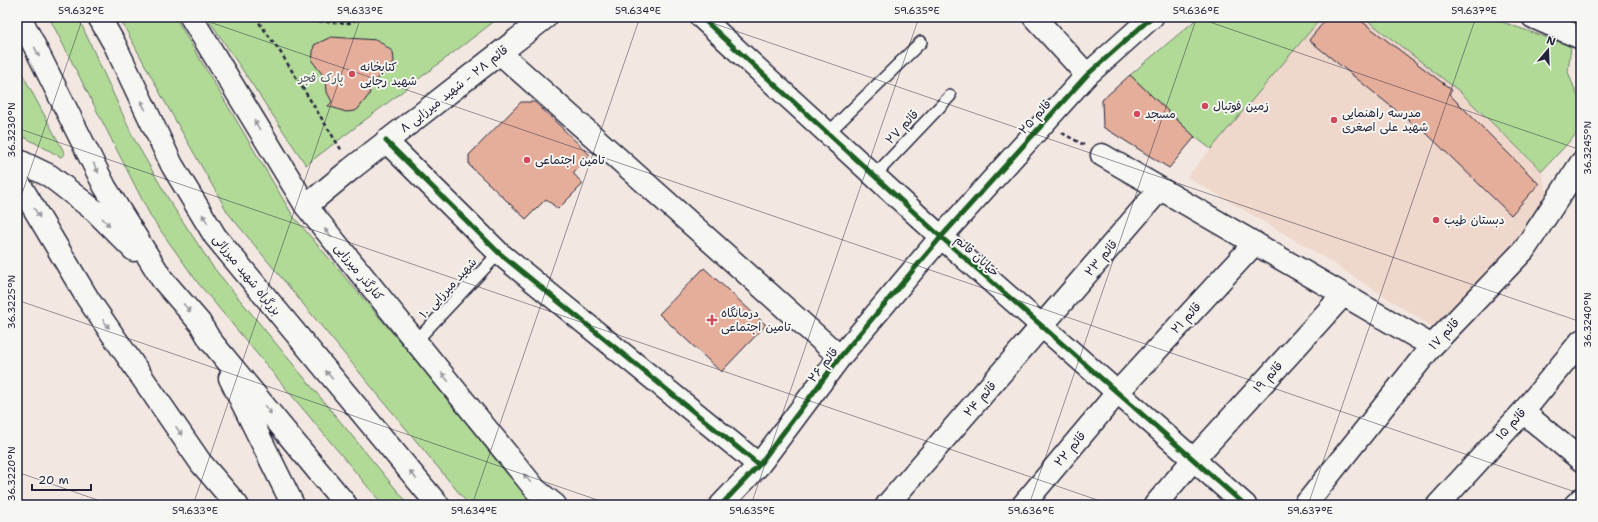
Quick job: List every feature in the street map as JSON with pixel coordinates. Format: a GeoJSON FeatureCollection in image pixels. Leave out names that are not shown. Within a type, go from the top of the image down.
{"type":"FeatureCollection","features":[{"type":"Feature","properties":{"kind":"main road"},"geometry":{"type":"LineString","coordinates":[[20,17],[105,187],[162,279]]}},
{"type":"Feature","properties":{"kind":"main road","name":"بزرگراه شهید میرزائی"},"geometry":{"type":"LineString","coordinates":[[99,17],[115,45],[172,165],[215,236],[438,505]]}},
{"type":"Feature","properties":{"kind":"main road","name":"کنارگذر میرزایی"},"geometry":{"type":"LineString","coordinates":[[191,17],[306,206],[536,490],[555,505]]}},
{"type":"Feature","properties":{"kind":"main road","name":"قائم ۲۸ - شهید میرزایی ۸"},"geometry":{"type":"LineString","coordinates":[[306,206],[386,141],[546,17]]}},
{"type":"Feature","properties":{"kind":"main road","name":"خیابان قائم"},"geometry":{"type":"LineString","coordinates":[[701,17],[941,237],[1245,505]]}},
{"type":"Feature","properties":{"kind":"main road"},"geometry":{"type":"LineString","coordinates":[[1034,17],[1087,75]]}},
{"type":"Feature","properties":{"kind":"main road","name":"قائم ۲۵"},"geometry":{"type":"LineString","coordinates":[[941,237],[1087,75],[1152,17]]}},
{"type":"Feature","properties":{"kind":"main road"},"geometry":{"type":"LineString","coordinates":[[1533,17],[1558,22],[1581,38]]}},
{"type":"Feature","properties":{"kind":"main road"},"geometry":{"type":"LineString","coordinates":[[500,53],[840,358]]}},
{"type":"Feature","properties":{"kind":"main road"},"geometry":{"type":"LineString","coordinates":[[386,141],[499,253],[759,465]]}},
{"type":"Feature","properties":{"kind":"main road"},"geometry":{"type":"LineString","coordinates":[[1102,155],[1432,346]]}},
{"type":"Feature","properties":{"kind":"main road"},"geometry":{"type":"LineString","coordinates":[[17,160],[50,176],[95,211],[162,279],[200,323],[293,505]]}},
{"type":"Feature","properties":{"kind":"main road","name":"قائم ۱۷"},"geometry":{"type":"LineString","coordinates":[[1305,505],[1432,346],[1524,250],[1581,163]]}},
{"type":"Feature","properties":{"kind":"main road"},"geometry":{"type":"LineString","coordinates":[[17,180],[88,299],[201,463],[237,505]]}},
{"type":"Feature","properties":{"kind":"main road","name":"قائم ۲۳"},"geometry":{"type":"LineString","coordinates":[[1042,327],[1160,189]]}},
{"type":"Feature","properties":{"kind":"main road","name":"قائم ۲۶"},"geometry":{"type":"LineString","coordinates":[[722,505],[759,465],[840,358],[941,237]]}},
{"type":"Feature","properties":{"kind":"main road","name":"قائم ۲۱"},"geometry":{"type":"LineString","coordinates":[[1117,393],[1254,244]]}},
{"type":"Feature","properties":{"kind":"main road","name":"قائم ۱۹"},"geometry":{"type":"LineString","coordinates":[[1156,505],[1193,460],[1343,295]]}},
{"type":"Feature","properties":{"kind":"main road","name":"قائم ۲۴"},"geometry":{"type":"LineString","coordinates":[[887,505],[1042,327]]}},
{"type":"Feature","properties":{"kind":"main road"},"geometry":{"type":"LineString","coordinates":[[210,340],[346,505]]}},
{"type":"Feature","properties":{"kind":"main road","name":"قائم ۱۵"},"geometry":{"type":"LineString","coordinates":[[1438,505],[1523,412],[1581,342]]}},
{"type":"Feature","properties":{"kind":"main road","name":"قائم ۲۲"},"geometry":{"type":"LineString","coordinates":[[1023,505],[1117,393]]}},
{"type":"Feature","properties":{"kind":"main road"},"geometry":{"type":"LineString","coordinates":[[1523,412],[1581,460]]}},
{"type":"Feature","properties":{"kind":"main road"},"geometry":{"type":"LineString","coordinates":[[1576,505],[1581,499]]}},
{"type":"Feature","properties":{"kind":"lane"},"geometry":{"type":"LineString","coordinates":[[828,133],[921,42]]}},
{"type":"Feature","properties":{"kind":"lane","name":"قائم ۲۷"},"geometry":{"type":"LineString","coordinates":[[874,176],[950,96]]}},
{"type":"Feature","properties":{"kind":"lane","name":"شهید میرزایی ۱۰"},"geometry":{"type":"LineString","coordinates":[[416,341],[499,253]]}},
{"type":"Feature","properties":{"kind":"path"},"geometry":{"type":"LineString","coordinates":[[255,17],[279,50],[337,142],[351,169]]}},
{"type":"Feature","properties":{"kind":"path"},"geometry":{"type":"LineString","coordinates":[[306,17],[312,21],[349,23],[362,17]]}},
{"type":"Feature","properties":{"kind":"path"},"geometry":{"type":"LineString","coordinates":[[321,21],[322,17]]}},
{"type":"Feature","properties":{"kind":"path"},"geometry":{"type":"LineString","coordinates":[[1044,122],[1102,155]]}},
{"type":"Feature","properties":{"kind":"shaded area"},"geometry":{"type":"Polygon","coordinates":[[[1322,17],[1363,17],[1459,91],[1542,171],[1547,194],[1519,245],[1437,330],[1312,250],[1187,177],[1322,17]]]}},
{"type":"Feature","properties":{"kind":"green space"},"geometry":{"type":"Polygon","coordinates":[[[49,17],[78,17],[134,139],[172,205],[213,267],[409,505],[383,505],[198,283],[151,217],[49,17]]]}},
{"type":"Feature","properties":{"kind":"green space"},"geometry":{"type":"Polygon","coordinates":[[[119,17],[175,17],[293,216],[539,505],[469,505],[228,213],[119,17]]]}},
{"type":"Feature","properties":{"kind":"green space","name":"پارک فجر"},"geometry":{"type":"Polygon","coordinates":[[[207,17],[500,17],[306,165],[207,17]]]}},
{"type":"Feature","properties":{"kind":"green space","name":"زمین فوتبال"},"geometry":{"type":"Polygon","coordinates":[[[1199,17],[1322,17],[1211,149],[1195,137],[1130,75],[1199,17]]]}},
{"type":"Feature","properties":{"kind":"green space"},"geometry":{"type":"Polygon","coordinates":[[[1363,17],[1488,17],[1571,46],[1568,72],[1577,95],[1581,98],[1581,129],[1542,171],[1459,91],[1363,17]]]}},
{"type":"Feature","properties":{"kind":"green space"},"geometry":{"type":"Polygon","coordinates":[[[17,64],[65,154],[61,157],[26,138],[17,136],[17,64]]]}},
{"type":"Feature","properties":{"kind":"building"},"geometry":{"type":"Polygon","coordinates":[[[1328,17],[1356,17],[1452,90],[1449,94],[1539,184],[1511,215],[1420,127],[1419,129],[1309,40],[1328,17]]]}},
{"type":"Feature","properties":{"kind":"building","name":"کتابخانه شهید رجایی"},"geometry":{"type":"Polygon","coordinates":[[[331,37],[378,40],[393,52],[394,61],[390,69],[372,82],[369,95],[355,111],[346,112],[328,106],[332,102],[327,92],[326,79],[312,61],[314,45],[331,37]]]}},
{"type":"Feature","properties":{"kind":"building","name":"مسجد"},"geometry":{"type":"Polygon","coordinates":[[[1130,75],[1195,137],[1169,168],[1103,127],[1102,100],[1130,75]]]}},
{"type":"Feature","properties":{"kind":"building","name":"تامین اجتماعی"},"geometry":{"type":"Polygon","coordinates":[[[521,102],[535,102],[590,155],[573,173],[583,184],[558,209],[546,199],[526,219],[469,165],[469,155],[521,102]]]}},
{"type":"Feature","properties":{"kind":"building","name":"درمانگاه تامین اجتماعی"},"geometry":{"type":"Polygon","coordinates":[[[704,268],[766,325],[721,372],[659,314],[704,268]]]}},
{"type":"Feature","properties":{"kind":"marked path"},"geometry":{"type":"LineString","coordinates":[[17,22],[26,17]]}},
{"type":"Feature","properties":{"kind":"cycle path"},"geometry":{"type":"LineString","coordinates":[[701,17],[941,237],[1245,505]]}},
{"type":"Feature","properties":{"kind":"cycle path"},"geometry":{"type":"LineString","coordinates":[[721,505],[759,465],[840,357],[941,237],[1087,75],[1152,17]]}},
{"type":"Feature","properties":{"kind":"cycle path"},"geometry":{"type":"LineString","coordinates":[[386,141],[499,253],[759,465]]}},
{"type":"Feature","properties":{"kind":"place","name":"کتابخانه شهید رجایی"},"geometry":{"type":"Point","coordinates":[352,74]}},
{"type":"Feature","properties":{"kind":"place","name":"زمین فوتبال"},"geometry":{"type":"Point","coordinates":[1205,106]}},
{"type":"Feature","properties":{"kind":"place","name":"مسجد"},"geometry":{"type":"Point","coordinates":[1137,114]}},
{"type":"Feature","properties":{"kind":"place","name":"مدرسه راهنمایی شهید علی اصغری"},"geometry":{"type":"Point","coordinates":[1334,120]}},
{"type":"Feature","properties":{"kind":"place","name":"تامین اجتماعی"},"geometry":{"type":"Point","coordinates":[527,160]}},
{"type":"Feature","properties":{"kind":"place","name":"دبستان طیب"},"geometry":{"type":"Point","coordinates":[1436,220]}},
{"type":"Feature","properties":{"kind":"place","name":"درمانگاه تامین اجتماعی"},"geometry":{"type":"Point","coordinates":[712,320]}}]}
